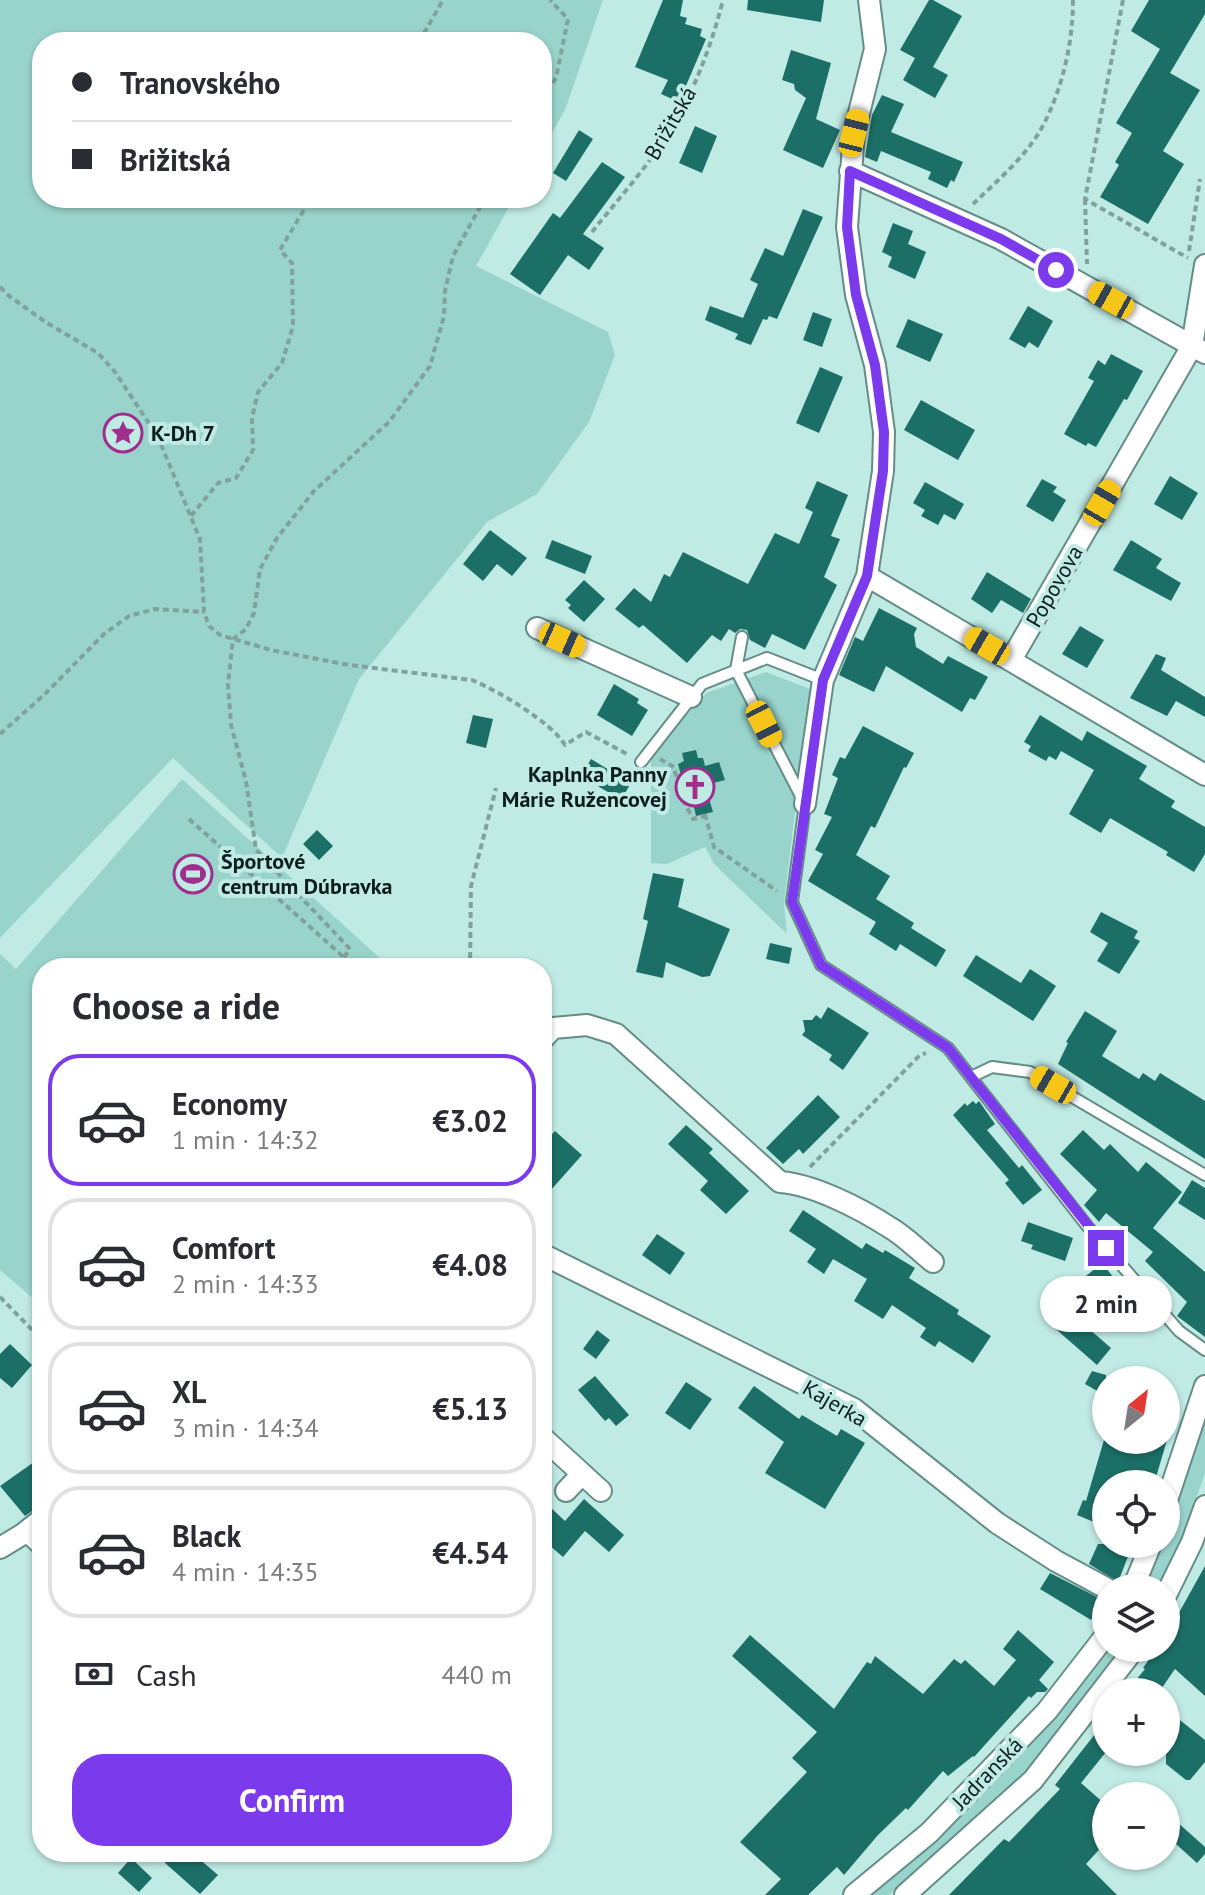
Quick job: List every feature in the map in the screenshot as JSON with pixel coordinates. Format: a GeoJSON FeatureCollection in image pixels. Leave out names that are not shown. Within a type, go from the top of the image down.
{"type":"FeatureCollection","features":[{"type":"Feature","properties":{"kind":"street"},"geometry":{"type":"LineString","coordinates":[[805,804],[823,680],[867,576],[883,471],[884,432],[875,365],[856,292],[847,227],[854,133],[875,49],[869,0]]}},
{"type":"Feature","properties":{"kind":"street"},"geometry":{"type":"LineString","coordinates":[[850,171],[1001,239],[1199,350]]}},
{"type":"Feature","properties":{"kind":"street"},"geometry":{"type":"LineString","coordinates":[[1193,264],[1199,350]]}},
{"type":"Feature","properties":{"kind":"street","name":"Popovova"},"geometry":{"type":"LineString","coordinates":[[1011,660],[1199,350]]}},
{"type":"Feature","properties":{"kind":"street"},"geometry":{"type":"LineString","coordinates":[[867,576],[1205,775]]}},
{"type":"Feature","properties":{"kind":"street"},"geometry":{"type":"LineString","coordinates":[[537,628],[691,697]]}},
{"type":"Feature","properties":{"kind":"street"},"geometry":{"type":"LineString","coordinates":[[552,1029],[587,1025],[616,1034],[780,1182],[794,1183],[829,1197],[891,1227],[933,1262]]}},
{"type":"Feature","properties":{"kind":"street","name":"Kajerka"},"geometry":{"type":"LineString","coordinates":[[552,1259],[854,1409],[997,1523],[1092,1580]]}},
{"type":"Feature","properties":{"kind":"street"},"geometry":{"type":"LineString","coordinates":[[1177,1470],[1205,1386]]}},
{"type":"Feature","properties":{"kind":"street"},"geometry":{"type":"LineString","coordinates":[[552,1446],[601,1491]]}},
{"type":"Feature","properties":{"kind":"street"},"geometry":{"type":"LineString","coordinates":[[566,1491],[582,1474]]}},
{"type":"Feature","properties":{"kind":"street"},"geometry":{"type":"LineString","coordinates":[[1176,1574],[1205,1506]]}},
{"type":"Feature","properties":{"kind":"street"},"geometry":{"type":"LineString","coordinates":[[0,1548],[32,1527]]}},
{"type":"Feature","properties":{"kind":"street","name":"Jadranská"},"geometry":{"type":"LineString","coordinates":[[854,1895],[929,1833],[1047,1711],[1092,1653]]}},
{"type":"Feature","properties":{"kind":"street","name":"Jadranská"},"geometry":{"type":"LineString","coordinates":[[905,1895],[1033,1780],[1124,1662]]}},
{"type":"Feature","properties":{"kind":"lane"},"geometry":{"type":"LineString","coordinates":[[742,637],[736,670],[805,804],[792,902],[821,965],[948,1048],[1088,1227],[1179,1331],[1205,1350]]}},
{"type":"Feature","properties":{"kind":"lane"},"geometry":{"type":"LineString","coordinates":[[641,762],[702,684],[767,658],[823,680]]}},
{"type":"Feature","properties":{"kind":"lane"},"geometry":{"type":"LineString","coordinates":[[971,1077],[992,1067],[1030,1072],[1205,1175]]}},
{"type":"Feature","properties":{"kind":"lane"},"geometry":{"type":"LineString","coordinates":[[23,1534],[32,1543]]}},
{"type":"Feature","properties":{"kind":"path"},"geometry":{"type":"LineString","coordinates":[[425,32],[443,0]]}},
{"type":"Feature","properties":{"kind":"path"},"geometry":{"type":"LineString","coordinates":[[550,0],[568,19],[552,84]]}},
{"type":"Feature","properties":{"kind":"path","name":"Brižitská"},"geometry":{"type":"LineString","coordinates":[[592,232],[648,162],[684,108],[713,39],[723,0]]}},
{"type":"Feature","properties":{"kind":"path"},"geometry":{"type":"LineString","coordinates":[[957,219],[1017,161],[1040,131],[1059,84],[1073,28],[1073,0]]}},
{"type":"Feature","properties":{"kind":"path"},"geometry":{"type":"LineString","coordinates":[[1077,265],[1087,272],[1085,199],[1123,0]]}},
{"type":"Feature","properties":{"kind":"path"},"geometry":{"type":"LineString","coordinates":[[1085,199],[1193,264],[1200,179]]}},
{"type":"Feature","properties":{"kind":"path"},"geometry":{"type":"LineString","coordinates":[[191,516],[218,483],[236,478],[253,450],[252,418],[258,392],[282,363],[293,326],[292,263],[280,250],[305,208]]}},
{"type":"Feature","properties":{"kind":"path"},"geometry":{"type":"LineString","coordinates":[[189,819],[344,957],[350,949],[256,850],[246,781],[231,725],[228,684],[233,639],[246,629],[254,613],[260,569],[277,538],[314,491],[389,422],[430,366],[444,316],[445,291],[453,256],[479,208]]}},
{"type":"Feature","properties":{"kind":"path"},"geometry":{"type":"LineString","coordinates":[[0,287],[47,323],[98,353],[115,372],[158,437],[200,539],[204,612],[209,626],[220,635],[271,650],[349,665],[472,680],[489,687],[540,722],[560,737],[565,745],[586,732],[641,762],[658,757],[674,767],[680,794],[693,819],[705,815],[714,847],[792,902]]}},
{"type":"Feature","properties":{"kind":"path"},"geometry":{"type":"LineString","coordinates":[[0,734],[104,634],[129,616],[155,609],[204,612]]}},
{"type":"Feature","properties":{"kind":"path"},"geometry":{"type":"LineString","coordinates":[[470,958],[471,886],[496,788]]}},
{"type":"Feature","properties":{"kind":"path"},"geometry":{"type":"LineString","coordinates":[[794,1183],[920,1055],[948,1048]]}},
{"type":"Feature","properties":{"kind":"path"},"geometry":{"type":"LineString","coordinates":[[0,1297],[32,1330]]}},
{"type":"Feature","properties":{"kind":"shaded area"},"geometry":{"type":"Polygon","coordinates":[[[0,0],[603,0],[565,110],[552,133],[552,32],[32,32],[32,208],[508,208],[476,266],[608,332],[615,355],[589,422],[537,494],[487,522],[359,679],[282,858],[173,758],[0,938],[0,0]]]}},
{"type":"Feature","properties":{"kind":"shaded area"},"geometry":{"type":"Polygon","coordinates":[[[766,672],[810,689],[784,903],[787,934],[714,864],[705,847],[667,864],[651,863],[651,755],[706,693],[766,672]]]}},
{"type":"Feature","properties":{"kind":"shaded area","name":"Športové centrum Dúbravka"},"geometry":{"type":"Polygon","coordinates":[[[182,779],[380,958],[32,958],[32,1297],[0,1270],[0,954],[16,969],[182,779]]]}},
{"type":"Feature","properties":{"kind":"shaded area"},"geometry":{"type":"Polygon","coordinates":[[[1205,1422],[1205,1473],[1180,1545],[1180,1489],[1205,1422]]]}},
{"type":"Feature","properties":{"kind":"shaded area"},"geometry":{"type":"Polygon","coordinates":[[[1153,1558],[1175,1558],[1167,1574],[1147,1574],[1153,1558]]]}},
{"type":"Feature","properties":{"kind":"shaded area"},"geometry":{"type":"Polygon","coordinates":[[[1092,1662],[1109,1662],[1097,1678],[1092,1678],[1092,1685],[1025,1773],[889,1895],[864,1895],[1092,1662]]]}},
{"type":"Feature","properties":{"kind":"building"},"geometry":{"type":"Polygon","coordinates":[[[663,0],[683,0],[680,16],[687,18],[685,24],[702,29],[700,36],[706,39],[679,102],[661,94],[668,80],[635,67],[663,0]]]}},
{"type":"Feature","properties":{"kind":"building"},"geometry":{"type":"Polygon","coordinates":[[[748,0],[824,0],[821,22],[747,10],[748,0]]]}},
{"type":"Feature","properties":{"kind":"building"},"geometry":{"type":"Polygon","coordinates":[[[929,0],[962,16],[933,67],[948,75],[935,98],[903,80],[915,58],[900,50],[929,0]]]}},
{"type":"Feature","properties":{"kind":"building"},"geometry":{"type":"Polygon","coordinates":[[[1149,0],[1205,0],[1205,14],[1170,73],[1200,90],[1163,151],[1184,164],[1148,224],[1100,197],[1119,165],[1115,162],[1132,133],[1116,123],[1160,49],[1131,31],[1149,0]]]}},
{"type":"Feature","properties":{"kind":"building"},"geometry":{"type":"Polygon","coordinates":[[[791,50],[831,63],[816,119],[840,130],[823,168],[783,150],[806,98],[795,90],[794,84],[782,80],[791,50]]]}},
{"type":"Feature","properties":{"kind":"building"},"geometry":{"type":"Polygon","coordinates":[[[882,95],[904,104],[891,132],[963,162],[954,182],[951,180],[947,188],[928,179],[931,172],[881,151],[877,162],[865,157],[872,115],[882,95]]]}},
{"type":"Feature","properties":{"kind":"building"},"geometry":{"type":"Polygon","coordinates":[[[695,126],[717,136],[702,173],[679,163],[695,126]]]}},
{"type":"Feature","properties":{"kind":"building"},"geometry":{"type":"Polygon","coordinates":[[[579,130],[593,139],[566,181],[553,173],[579,130]]]}},
{"type":"Feature","properties":{"kind":"building"},"geometry":{"type":"Polygon","coordinates":[[[602,162],[625,177],[583,234],[604,248],[589,270],[568,255],[540,295],[510,274],[553,213],[560,218],[602,162]]]}},
{"type":"Feature","properties":{"kind":"building"},"geometry":{"type":"Polygon","coordinates":[[[803,209],[823,217],[777,319],[769,316],[767,320],[763,319],[751,345],[735,339],[738,334],[705,320],[710,306],[743,318],[758,284],[750,280],[765,248],[783,256],[803,209]]]}},
{"type":"Feature","properties":{"kind":"building"},"geometry":{"type":"Polygon","coordinates":[[[893,223],[913,231],[908,244],[926,252],[915,279],[888,267],[892,257],[882,252],[893,223]]]}},
{"type":"Feature","properties":{"kind":"building"},"geometry":{"type":"Polygon","coordinates":[[[1028,306],[1053,321],[1038,348],[1029,342],[1025,348],[1009,339],[1028,306]]]}},
{"type":"Feature","properties":{"kind":"building"},"geometry":{"type":"Polygon","coordinates":[[[813,312],[832,319],[822,347],[803,340],[813,312]]]}},
{"type":"Feature","properties":{"kind":"building"},"geometry":{"type":"Polygon","coordinates":[[[908,319],[943,334],[930,362],[896,347],[908,319]]]}},
{"type":"Feature","properties":{"kind":"building"},"geometry":{"type":"Polygon","coordinates":[[[1111,354],[1143,371],[1096,447],[1088,443],[1086,446],[1064,434],[1094,381],[1088,378],[1098,360],[1105,365],[1111,354]]]}},
{"type":"Feature","properties":{"kind":"building"},"geometry":{"type":"Polygon","coordinates":[[[820,367],[843,377],[819,433],[796,423],[820,367]]]}},
{"type":"Feature","properties":{"kind":"building"},"geometry":{"type":"Polygon","coordinates":[[[921,400],[975,430],[958,460],[904,430],[921,400]]]}},
{"type":"Feature","properties":{"kind":"building"},"geometry":{"type":"Polygon","coordinates":[[[1170,476],[1198,493],[1182,520],[1154,504],[1170,476]]]}},
{"type":"Feature","properties":{"kind":"building"},"geometry":{"type":"Polygon","coordinates":[[[1042,479],[1057,487],[1053,492],[1066,500],[1053,522],[1026,506],[1042,479]]]}},
{"type":"Feature","properties":{"kind":"building"},"geometry":{"type":"Polygon","coordinates":[[[817,481],[848,495],[831,536],[840,539],[824,577],[837,585],[805,650],[772,634],[765,648],[750,640],[747,630],[740,629],[735,633],[729,629],[721,641],[712,635],[687,663],[643,625],[639,628],[615,609],[634,588],[651,602],[664,574],[670,577],[683,552],[748,584],[775,533],[799,544],[813,512],[805,508],[817,481]]]}},
{"type":"Feature","properties":{"kind":"building"},"geometry":{"type":"Polygon","coordinates":[[[925,482],[964,504],[955,520],[944,514],[938,525],[921,516],[925,510],[913,503],[925,482]]]}},
{"type":"Feature","properties":{"kind":"building"},"geometry":{"type":"Polygon","coordinates":[[[490,530],[527,558],[512,576],[497,564],[483,581],[463,564],[490,530]]]}},
{"type":"Feature","properties":{"kind":"building"},"geometry":{"type":"Polygon","coordinates":[[[552,540],[592,556],[585,574],[545,558],[552,540]]]}},
{"type":"Feature","properties":{"kind":"building"},"geometry":{"type":"Polygon","coordinates":[[[1131,540],[1162,559],[1156,568],[1181,583],[1171,601],[1113,570],[1131,540]]]}},
{"type":"Feature","properties":{"kind":"building"},"geometry":{"type":"Polygon","coordinates":[[[987,572],[1031,599],[1023,613],[1001,600],[992,613],[971,599],[987,572]]]}},
{"type":"Feature","properties":{"kind":"building"},"geometry":{"type":"Polygon","coordinates":[[[584,580],[605,599],[584,622],[568,608],[571,605],[565,600],[584,580]]]}},
{"type":"Feature","properties":{"kind":"building"},"geometry":{"type":"Polygon","coordinates":[[[879,608],[917,628],[914,634],[916,647],[943,664],[948,656],[988,677],[975,700],[970,698],[962,712],[886,666],[874,692],[839,675],[855,637],[863,641],[879,608]]]}},
{"type":"Feature","properties":{"kind":"building"},"geometry":{"type":"Polygon","coordinates":[[[1080,626],[1104,640],[1087,668],[1062,654],[1080,626]]]}},
{"type":"Feature","properties":{"kind":"building"},"geometry":{"type":"Polygon","coordinates":[[[1156,654],[1166,658],[1161,670],[1205,697],[1205,717],[1176,701],[1167,716],[1130,698],[1156,654]]]}},
{"type":"Feature","properties":{"kind":"building"},"geometry":{"type":"Polygon","coordinates":[[[614,684],[639,699],[637,703],[648,710],[632,736],[597,715],[614,684]]]}},
{"type":"Feature","properties":{"kind":"building"},"geometry":{"type":"Polygon","coordinates":[[[473,715],[493,719],[486,748],[466,743],[473,715]]]}},
{"type":"Feature","properties":{"kind":"building"},"geometry":{"type":"Polygon","coordinates":[[[1040,715],[1082,741],[1087,731],[1147,766],[1139,779],[1175,801],[1171,807],[1205,827],[1205,854],[1194,872],[1166,855],[1168,852],[1110,818],[1101,833],[1069,814],[1094,770],[1061,751],[1056,760],[1049,756],[1046,761],[1028,751],[1031,746],[1024,742],[1040,715]]]}},
{"type":"Feature","properties":{"kind":"building"},"geometry":{"type":"Polygon","coordinates":[[[863,726],[914,753],[904,767],[875,828],[871,826],[856,855],[890,876],[876,899],[914,923],[911,928],[946,950],[936,967],[900,944],[896,951],[869,934],[876,922],[808,881],[823,854],[815,850],[832,817],[824,814],[838,778],[832,775],[840,757],[845,759],[863,726]]]}},
{"type":"Feature","properties":{"kind":"building","name":"Kaplnka Panny Márie Ružencovej"},"geometry":{"type":"Polygon","coordinates":[[[696,750],[705,766],[719,762],[725,780],[705,785],[713,812],[696,816],[690,790],[685,791],[678,764],[684,761],[682,753],[696,750]]]}},
{"type":"Feature","properties":{"kind":"building"},"geometry":{"type":"Polygon","coordinates":[[[591,759],[631,783],[621,800],[581,776],[591,759]]]}},
{"type":"Feature","properties":{"kind":"building"},"geometry":{"type":"Polygon","coordinates":[[[317,830],[333,846],[319,860],[303,844],[317,830]]]}},
{"type":"Feature","properties":{"kind":"building"},"geometry":{"type":"Polygon","coordinates":[[[653,873],[684,879],[678,907],[730,929],[710,976],[702,977],[666,962],[663,978],[636,972],[648,921],[643,919],[653,873]]]}},
{"type":"Feature","properties":{"kind":"building"},"geometry":{"type":"Polygon","coordinates":[[[1101,912],[1138,931],[1134,938],[1140,941],[1119,974],[1097,961],[1108,943],[1090,932],[1101,912]]]}},
{"type":"Feature","properties":{"kind":"building"},"geometry":{"type":"Polygon","coordinates":[[[770,943],[792,948],[789,964],[766,959],[770,943]]]}},
{"type":"Feature","properties":{"kind":"building"},"geometry":{"type":"Polygon","coordinates":[[[976,955],[1021,983],[1030,969],[1056,986],[1033,1021],[963,976],[976,955]]]}},
{"type":"Feature","properties":{"kind":"building"},"geometry":{"type":"Polygon","coordinates":[[[828,1007],[869,1033],[843,1070],[829,1060],[832,1055],[802,1035],[805,1031],[803,1020],[812,1020],[816,1015],[821,1019],[828,1007]]]}},
{"type":"Feature","properties":{"kind":"building"},"geometry":{"type":"Polygon","coordinates":[[[1085,1011],[1117,1031],[1102,1056],[1139,1079],[1143,1073],[1155,1081],[1160,1073],[1205,1101],[1205,1159],[1058,1064],[1066,1042],[1085,1011]]]}},
{"type":"Feature","properties":{"kind":"building"},"geometry":{"type":"Polygon","coordinates":[[[818,1095],[840,1117],[803,1154],[799,1149],[783,1164],[766,1148],[818,1095]]]}},
{"type":"Feature","properties":{"kind":"building"},"geometry":{"type":"Polygon","coordinates":[[[973,1101],[976,1104],[979,1101],[995,1124],[987,1130],[1042,1190],[1023,1205],[1005,1183],[1009,1180],[953,1115],[965,1103],[967,1106],[973,1101]]]}},
{"type":"Feature","properties":{"kind":"building"},"geometry":{"type":"Polygon","coordinates":[[[686,1125],[713,1149],[709,1153],[749,1191],[726,1214],[700,1190],[708,1181],[668,1144],[686,1125]]]}},
{"type":"Feature","properties":{"kind":"building"},"geometry":{"type":"Polygon","coordinates":[[[1083,1130],[1104,1150],[1110,1144],[1138,1172],[1146,1162],[1182,1192],[1153,1228],[1205,1272],[1205,1337],[1177,1316],[1187,1302],[1145,1261],[1153,1252],[1106,1213],[1099,1222],[1084,1205],[1097,1190],[1060,1154],[1083,1130]]]}},
{"type":"Feature","properties":{"kind":"building"},"geometry":{"type":"Polygon","coordinates":[[[555,1131],[582,1155],[552,1189],[552,1134],[555,1131]]]}},
{"type":"Feature","properties":{"kind":"building"},"geometry":{"type":"Polygon","coordinates":[[[1192,1180],[1205,1188],[1205,1220],[1178,1203],[1192,1180]]]}},
{"type":"Feature","properties":{"kind":"building"},"geometry":{"type":"Polygon","coordinates":[[[803,1210],[862,1249],[866,1243],[915,1268],[909,1278],[959,1310],[957,1314],[991,1336],[973,1363],[939,1341],[935,1347],[920,1337],[926,1328],[892,1305],[883,1319],[854,1301],[867,1279],[833,1259],[824,1274],[807,1262],[816,1249],[789,1231],[803,1210]]]}},
{"type":"Feature","properties":{"kind":"building"},"geometry":{"type":"Polygon","coordinates":[[[1028,1222],[1073,1238],[1065,1261],[1031,1249],[1033,1245],[1021,1241],[1028,1222]]]}},
{"type":"Feature","properties":{"kind":"building"},"geometry":{"type":"Polygon","coordinates":[[[657,1234],[685,1253],[670,1275],[642,1255],[657,1234]]]}},
{"type":"Feature","properties":{"kind":"building"},"geometry":{"type":"Polygon","coordinates":[[[1102,1263],[1125,1292],[1137,1315],[1126,1328],[1086,1276],[1102,1263]]]}},
{"type":"Feature","properties":{"kind":"building"},"geometry":{"type":"Polygon","coordinates":[[[1065,1308],[1111,1348],[1097,1365],[1050,1324],[1065,1308]]]}},
{"type":"Feature","properties":{"kind":"building"},"geometry":{"type":"Polygon","coordinates":[[[597,1330],[610,1340],[596,1359],[583,1349],[597,1330]]]}},
{"type":"Feature","properties":{"kind":"building"},"geometry":{"type":"Polygon","coordinates":[[[10,1344],[32,1365],[12,1388],[0,1378],[0,1354],[10,1344]]]}},
{"type":"Feature","properties":{"kind":"building"},"geometry":{"type":"Polygon","coordinates":[[[1092,1371],[1092,1388],[1085,1384],[1092,1371]]]}},
{"type":"Feature","properties":{"kind":"building"},"geometry":{"type":"Polygon","coordinates":[[[595,1376],[629,1415],[616,1426],[609,1418],[605,1421],[578,1390],[595,1376]]]}},
{"type":"Feature","properties":{"kind":"building"},"geometry":{"type":"Polygon","coordinates":[[[686,1382],[712,1399],[690,1430],[665,1413],[686,1382]]]}},
{"type":"Feature","properties":{"kind":"building"},"geometry":{"type":"Polygon","coordinates":[[[754,1386],[799,1419],[802,1415],[837,1436],[841,1429],[865,1443],[825,1509],[765,1473],[784,1442],[738,1408],[754,1386]]]}},
{"type":"Feature","properties":{"kind":"building"},"geometry":{"type":"Polygon","coordinates":[[[1100,1454],[1163,1454],[1158,1470],[1095,1470],[1100,1454]]]}},
{"type":"Feature","properties":{"kind":"building"},"geometry":{"type":"Polygon","coordinates":[[[32,1463],[32,1511],[25,1516],[0,1486],[32,1463]]]}},
{"type":"Feature","properties":{"kind":"building"},"geometry":{"type":"Polygon","coordinates":[[[1092,1481],[1092,1521],[1077,1515],[1083,1500],[1086,1501],[1092,1481]]]}},
{"type":"Feature","properties":{"kind":"building"},"geometry":{"type":"Polygon","coordinates":[[[584,1499],[624,1535],[609,1552],[585,1531],[563,1557],[552,1548],[552,1509],[565,1521],[584,1499]]]}},
{"type":"Feature","properties":{"kind":"building"},"geometry":{"type":"Polygon","coordinates":[[[1092,1557],[1127,1558],[1121,1574],[1105,1574],[1089,1564],[1092,1557]]]}},
{"type":"Feature","properties":{"kind":"building"},"geometry":{"type":"Polygon","coordinates":[[[1205,1566],[1205,1696],[1175,1669],[1169,1678],[1138,1678],[1147,1662],[1180,1662],[1180,1611],[1205,1566]]]}},
{"type":"Feature","properties":{"kind":"building"},"geometry":{"type":"Polygon","coordinates":[[[1050,1573],[1092,1594],[1092,1618],[1091,1620],[1040,1589],[1050,1573]]]}},
{"type":"Feature","properties":{"kind":"building"},"geometry":{"type":"Polygon","coordinates":[[[1018,1630],[1054,1662],[1039,1680],[1048,1689],[1037,1692],[1031,1698],[1029,1696],[974,1757],[948,1776],[943,1771],[908,1810],[906,1808],[878,1835],[844,1875],[837,1867],[808,1895],[765,1895],[781,1879],[740,1842],[807,1772],[792,1758],[817,1732],[732,1656],[750,1635],[834,1709],[867,1662],[871,1664],[875,1656],[923,1694],[954,1659],[961,1664],[965,1660],[994,1686],[1016,1660],[1003,1649],[1018,1630]]]}},
{"type":"Feature","properties":{"kind":"building"},"geometry":{"type":"Polygon","coordinates":[[[1180,1720],[1205,1740],[1205,1762],[1190,1780],[1168,1766],[1180,1766],[1180,1720]]]}},
{"type":"Feature","properties":{"kind":"building"},"geometry":{"type":"Polygon","coordinates":[[[1092,1738],[1092,1766],[1095,1766],[1081,1783],[1092,1793],[1092,1857],[1086,1864],[1117,1895],[949,1895],[1004,1839],[1009,1842],[1060,1789],[1055,1785],[1092,1738]]]}},
{"type":"Feature","properties":{"kind":"building"},"geometry":{"type":"Polygon","coordinates":[[[1180,1825],[1205,1847],[1205,1854],[1197,1863],[1180,1848],[1180,1825]]]}},
{"type":"Feature","properties":{"kind":"building"},"geometry":{"type":"Polygon","coordinates":[[[128,1862],[135,1862],[152,1878],[139,1892],[118,1873],[128,1862]]]}},
{"type":"Feature","properties":{"kind":"building"},"geometry":{"type":"Polygon","coordinates":[[[203,1862],[218,1875],[200,1894],[165,1863],[203,1862]]]}},
{"type":"Feature","properties":{"kind":"place","name":"K-Dh 7"},"geometry":{"type":"Point","coordinates":[123,433]}},
{"type":"Feature","properties":{"kind":"place","name":"Kaplnka Panny Márie Ružencovej"},"geometry":{"type":"Point","coordinates":[695,787]}},
{"type":"Feature","properties":{"kind":"place","name":"Športové centrum Dúbravka"},"geometry":{"type":"Point","coordinates":[193,874]}},
{"type":"Feature","properties":{"kind":"route"},"geometry":{"type":"LineString","coordinates":[[1056,270],[1001,239],[850,171],[847,227],[856,295],[875,365],[884,432],[883,471],[867,576],[823,680],[792,902],[821,965],[948,1048],[1106,1248]]}}]}
